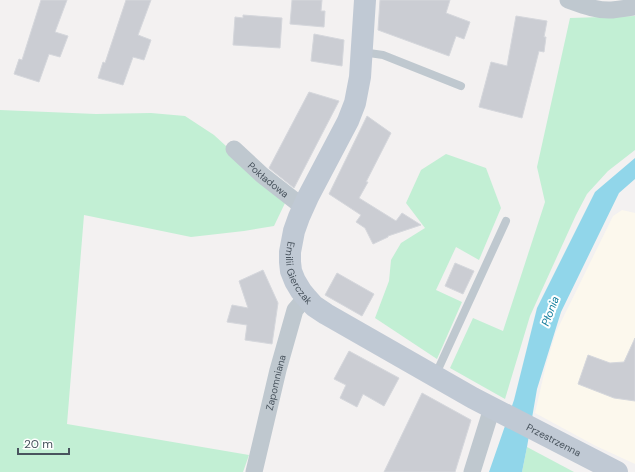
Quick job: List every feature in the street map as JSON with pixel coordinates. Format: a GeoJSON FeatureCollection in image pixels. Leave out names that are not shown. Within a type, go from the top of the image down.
{"type":"FeatureCollection","features":[{"type":"Feature","properties":{"kind":"street","name":"Emilii Gierczak"},"geometry":{"type":"LineString","coordinates":[[366,0],[358,91],[352,113],[303,207],[294,230],[291,241],[290,262],[295,282],[306,298],[314,306],[326,314],[497,411]]}},
{"type":"Feature","properties":{"kind":"street"},"geometry":{"type":"LineString","coordinates":[[568,0],[601,9],[612,10],[635,7]]}},
{"type":"Feature","properties":{"kind":"street","name":"Pokładowa"},"geometry":{"type":"LineString","coordinates":[[234,149],[262,175],[303,207]]}},
{"type":"Feature","properties":{"kind":"street","name":"Zapomniana"},"geometry":{"type":"LineString","coordinates":[[254,472],[278,370],[295,310],[306,298]]}},
{"type":"Feature","properties":{"kind":"street"},"geometry":{"type":"LineString","coordinates":[[472,472],[497,411]]}},
{"type":"Feature","properties":{"kind":"street","name":"Przestrzenna"},"geometry":{"type":"LineString","coordinates":[[497,411],[617,472]]}},
{"type":"Feature","properties":{"kind":"lane"},"geometry":{"type":"LineString","coordinates":[[362,52],[383,55],[461,86]]}},
{"type":"Feature","properties":{"kind":"lane"},"geometry":{"type":"LineString","coordinates":[[435,377],[506,221]]}},
{"type":"Feature","properties":{"kind":"shaded area"},"geometry":{"type":"Polygon","coordinates":[[[622,210],[635,213],[635,464],[594,445],[535,413],[546,365],[556,332],[613,216],[622,210]]]}},
{"type":"Feature","properties":{"kind":"green space"},"geometry":{"type":"Polygon","coordinates":[[[635,16],[635,150],[608,171],[587,194],[576,215],[530,316],[505,399],[450,368],[473,318],[503,331],[545,202],[537,167],[570,18],[635,16]]]}},
{"type":"Feature","properties":{"kind":"green space"},"geometry":{"type":"Polygon","coordinates":[[[0,110],[96,114],[151,113],[185,116],[214,135],[286,201],[274,226],[191,237],[84,215],[67,424],[249,455],[243,472],[0,472],[0,110]]]}},
{"type":"Feature","properties":{"kind":"green space"},"geometry":{"type":"Polygon","coordinates":[[[446,154],[486,168],[501,208],[479,260],[456,247],[436,290],[462,302],[437,359],[375,318],[389,281],[391,260],[401,243],[425,228],[406,203],[421,170],[446,154]]]}},
{"type":"Feature","properties":{"kind":"green space"},"geometry":{"type":"Polygon","coordinates":[[[527,447],[574,472],[522,472],[527,447]]]}},
{"type":"Feature","properties":{"kind":"water","name":"Płonia"},"geometry":{"type":"Polygon","coordinates":[[[635,158],[635,179],[619,193],[561,312],[537,389],[522,472],[489,472],[514,400],[537,308],[595,192],[635,158]]]}},
{"type":"Feature","properties":{"kind":"building"},"geometry":{"type":"Polygon","coordinates":[[[41,0],[67,0],[55,32],[68,36],[60,57],[49,54],[39,82],[14,74],[19,59],[22,60],[41,0]]]}},
{"type":"Feature","properties":{"kind":"building"},"geometry":{"type":"Polygon","coordinates":[[[126,0],[151,0],[138,35],[151,40],[144,60],[133,57],[123,85],[98,78],[103,62],[105,63],[126,0]]]}},
{"type":"Feature","properties":{"kind":"building"},"geometry":{"type":"Polygon","coordinates":[[[292,0],[322,0],[321,11],[325,11],[324,27],[290,24],[292,0]]]}},
{"type":"Feature","properties":{"kind":"building"},"geometry":{"type":"Polygon","coordinates":[[[380,0],[450,0],[446,13],[470,22],[464,39],[456,36],[449,56],[378,30],[380,0]]]}},
{"type":"Feature","properties":{"kind":"building"},"geometry":{"type":"Polygon","coordinates":[[[243,15],[282,18],[280,48],[233,45],[235,17],[243,18],[243,15]]]}},
{"type":"Feature","properties":{"kind":"building"},"geometry":{"type":"Polygon","coordinates":[[[516,16],[547,21],[544,37],[546,37],[544,52],[539,51],[522,118],[479,107],[491,62],[507,66],[516,16]]]}},
{"type":"Feature","properties":{"kind":"building"},"geometry":{"type":"Polygon","coordinates":[[[314,34],[344,40],[342,66],[311,61],[314,34]]]}},
{"type":"Feature","properties":{"kind":"building"},"geometry":{"type":"Polygon","coordinates":[[[309,92],[339,101],[294,188],[269,168],[309,92]]]}},
{"type":"Feature","properties":{"kind":"building"},"geometry":{"type":"Polygon","coordinates":[[[367,116],[391,133],[359,198],[396,221],[402,213],[421,225],[388,236],[373,244],[365,228],[356,222],[361,215],[329,194],[367,116]]]}},
{"type":"Feature","properties":{"kind":"building"},"geometry":{"type":"Polygon","coordinates":[[[455,263],[474,271],[463,294],[445,286],[455,263]]]}},
{"type":"Feature","properties":{"kind":"building"},"geometry":{"type":"Polygon","coordinates":[[[263,270],[278,303],[272,344],[245,340],[247,325],[227,322],[232,305],[248,308],[239,281],[263,270]]]}},
{"type":"Feature","properties":{"kind":"building"},"geometry":{"type":"Polygon","coordinates":[[[337,273],[374,294],[362,316],[325,295],[337,273]]]}},
{"type":"Feature","properties":{"kind":"building"},"geometry":{"type":"Polygon","coordinates":[[[635,338],[635,401],[614,398],[578,384],[588,355],[610,363],[624,362],[635,338]]]}},
{"type":"Feature","properties":{"kind":"building"},"geometry":{"type":"Polygon","coordinates":[[[349,351],[399,378],[384,406],[363,394],[357,407],[340,398],[346,385],[334,379],[349,351]]]}},
{"type":"Feature","properties":{"kind":"building"},"geometry":{"type":"Polygon","coordinates":[[[422,393],[471,420],[455,472],[384,472],[422,393]]]}}]}
